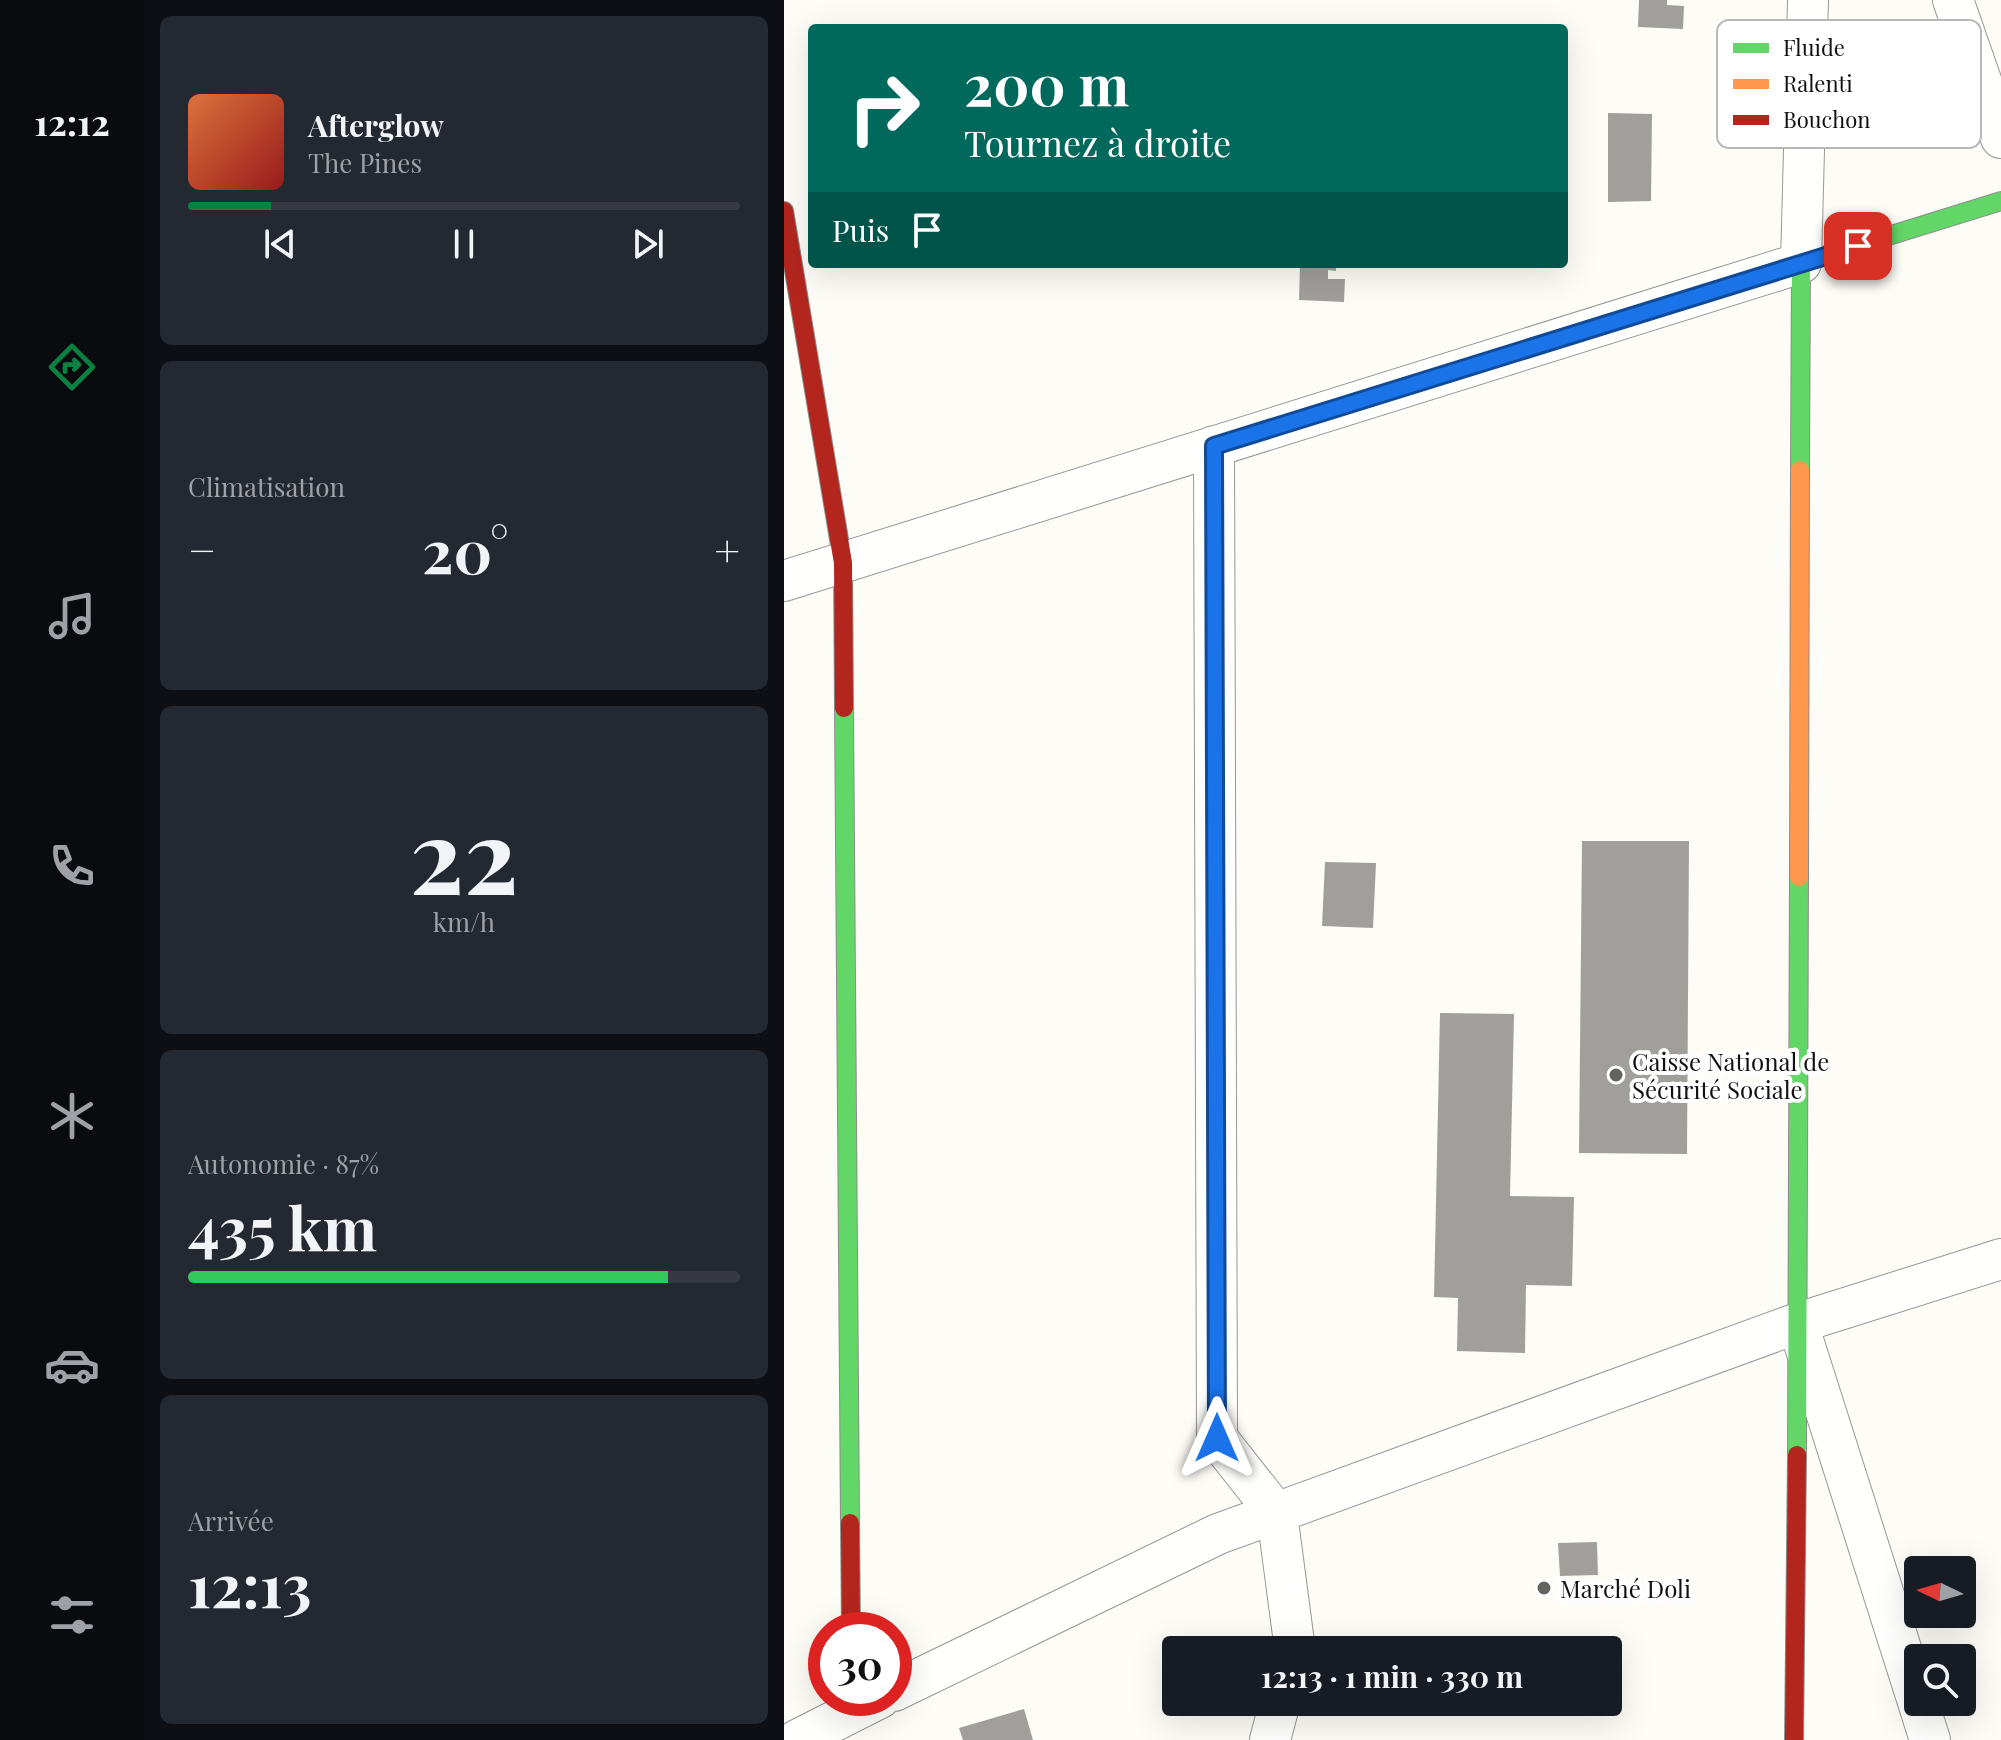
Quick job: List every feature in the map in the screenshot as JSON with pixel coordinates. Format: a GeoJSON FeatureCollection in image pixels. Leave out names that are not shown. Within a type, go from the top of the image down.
{"type":"FeatureCollection","features":[{"type":"Feature","properties":{"kind":"street"},"geometry":{"type":"LineString","coordinates":[[1807,20],[1808,0]]}},
{"type":"Feature","properties":{"kind":"street"},"geometry":{"type":"LineString","coordinates":[[1953,0],[1960,20]]}},
{"type":"Feature","properties":{"kind":"street"},"geometry":{"type":"LineString","coordinates":[[1981,80],[2001,138]]}},
{"type":"Feature","properties":{"kind":"street"},"geometry":{"type":"LineString","coordinates":[[1794,1740],[1804,148]]}},
{"type":"Feature","properties":{"kind":"street"},"geometry":{"type":"LineString","coordinates":[[784,581],[2001,201]]}},
{"type":"Feature","properties":{"kind":"street"},"geometry":{"type":"LineString","coordinates":[[784,211],[843,563],[851,1612]]}},
{"type":"Feature","properties":{"kind":"street"},"geometry":{"type":"LineString","coordinates":[[1214,446],[1217,1438],[1277,1514],[1293,1636]]}},
{"type":"Feature","properties":{"kind":"street"},"geometry":{"type":"LineString","coordinates":[[912,1682],[1218,1534],[1798,1323],[2001,1259]]}},
{"type":"Feature","properties":{"kind":"street"},"geometry":{"type":"LineString","coordinates":[[1798,1323],[1904,1658]]}},
{"type":"Feature","properties":{"kind":"street"},"geometry":{"type":"LineString","coordinates":[[797,1740],[850,1716]]}},
{"type":"Feature","properties":{"kind":"street"},"geometry":{"type":"LineString","coordinates":[[1270,1740],[1276,1716]]}},
{"type":"Feature","properties":{"kind":"street"},"geometry":{"type":"LineString","coordinates":[[1922,1716],[1930,1740]]}},
{"type":"Feature","properties":{"kind":"building"},"geometry":{"type":"Polygon","coordinates":[[[1639,0],[1667,0],[1667,5],[1684,6],[1683,29],[1638,27],[1639,0]]]}},
{"type":"Feature","properties":{"kind":"building"},"geometry":{"type":"Polygon","coordinates":[[[1608,113],[1652,114],[1651,201],[1608,202],[1608,113]]]}},
{"type":"Feature","properties":{"kind":"building"},"geometry":{"type":"Polygon","coordinates":[[[1300,268],[1336,268],[1336,271],[1328,270],[1328,279],[1345,279],[1344,302],[1299,300],[1300,268]]]}},
{"type":"Feature","properties":{"kind":"building"},"geometry":{"type":"Polygon","coordinates":[[[1582,841],[1689,841],[1687,1154],[1579,1153],[1582,841]]]}},
{"type":"Feature","properties":{"kind":"building"},"geometry":{"type":"Polygon","coordinates":[[[1325,862],[1376,863],[1373,928],[1322,926],[1325,862]]]}},
{"type":"Feature","properties":{"kind":"building"},"geometry":{"type":"Polygon","coordinates":[[[1440,1013],[1514,1014],[1510,1196],[1574,1197],[1572,1286],[1526,1285],[1525,1353],[1457,1351],[1458,1298],[1434,1297],[1440,1013]]]}},
{"type":"Feature","properties":{"kind":"building"},"geometry":{"type":"Polygon","coordinates":[[[1597,1542],[1598,1575],[1560,1576],[1558,1543],[1597,1542]]]}},
{"type":"Feature","properties":{"kind":"building"},"geometry":{"type":"Polygon","coordinates":[[[1024,1709],[1033,1740],[963,1740],[959,1728],[1024,1709]]]}},
{"type":"Feature","properties":{"kind":"traffic: fast"},"geometry":{"type":"LineString","coordinates":[[1800,470],[1801,263],[2001,201]]}},
{"type":"Feature","properties":{"kind":"traffic: fast"},"geometry":{"type":"LineString","coordinates":[[844,708],[850,1523]]}},
{"type":"Feature","properties":{"kind":"traffic: fast"},"geometry":{"type":"LineString","coordinates":[[1797,1455],[1799,877]]}},
{"type":"Feature","properties":{"kind":"traffic: slow"},"geometry":{"type":"LineString","coordinates":[[1799,877],[1800,470]]}},
{"type":"Feature","properties":{"kind":"traffic: jam"},"geometry":{"type":"LineString","coordinates":[[784,211],[843,563],[844,708]]}},
{"type":"Feature","properties":{"kind":"traffic: jam"},"geometry":{"type":"LineString","coordinates":[[1794,1740],[1797,1455]]}},
{"type":"Feature","properties":{"kind":"traffic: jam"},"geometry":{"type":"LineString","coordinates":[[850,1523],[851,1612]]}},
{"type":"Feature","properties":{"kind":"place","name":"Caisse National de Sécurité Sociale"},"geometry":{"type":"Point","coordinates":[1616,1075]}},
{"type":"Feature","properties":{"kind":"place","name":"Marché Doli"},"geometry":{"type":"Point","coordinates":[1544,1588]}},
{"type":"Feature","properties":{"kind":"route"},"geometry":{"type":"LineString","coordinates":[[1217,1438],[1214,446],[1858,246]]}}]}
